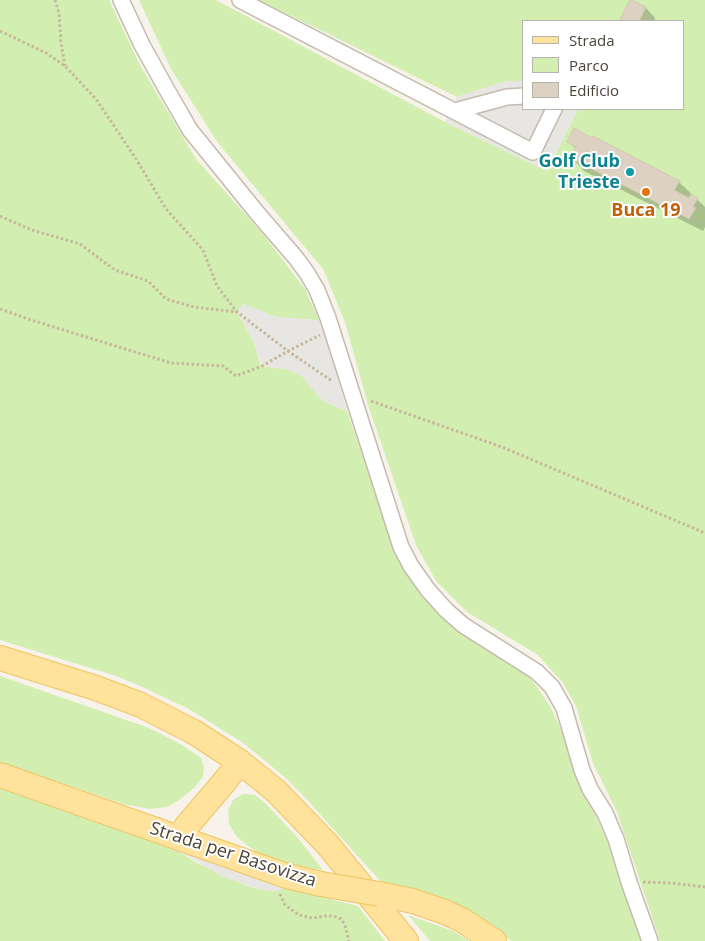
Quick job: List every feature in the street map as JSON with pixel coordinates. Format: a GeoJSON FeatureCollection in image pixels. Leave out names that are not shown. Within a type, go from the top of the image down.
{"type":"FeatureCollection","features":[{"type":"Feature","properties":{"kind":"main road"},"geometry":{"type":"LineString","coordinates":[[0,658],[96,688],[141,705],[194,732],[240,762],[276,791],[328,845],[406,941]]}},
{"type":"Feature","properties":{"kind":"main road"},"geometry":{"type":"LineString","coordinates":[[180,838],[186,827],[240,762]]}},
{"type":"Feature","properties":{"kind":"main road","name":"Strada per Basovizza"},"geometry":{"type":"LineString","coordinates":[[0,775],[281,874],[413,902],[454,916],[494,941]]}},
{"type":"Feature","properties":{"kind":"street"},"geometry":{"type":"LineString","coordinates":[[121,0],[150,60],[190,130],[220,169],[296,258],[317,290],[328,318],[401,547],[411,566],[428,590],[446,610],[463,625],[537,672],[552,687],[564,708],[582,770],[605,813],[616,839],[650,941]]}},
{"type":"Feature","properties":{"kind":"street"},"geometry":{"type":"LineString","coordinates":[[240,0],[533,152],[554,110]]}},
{"type":"Feature","properties":{"kind":"street"},"geometry":{"type":"LineString","coordinates":[[455,111],[508,97],[522,96]]}},
{"type":"Feature","properties":{"kind":"path"},"geometry":{"type":"LineString","coordinates":[[54,0],[59,13],[65,66]]}},
{"type":"Feature","properties":{"kind":"path"},"geometry":{"type":"LineString","coordinates":[[0,31],[46,53],[65,66],[96,99],[138,162],[166,209],[202,250],[217,286],[237,312],[288,351],[352,395],[502,447],[705,533]]}},
{"type":"Feature","properties":{"kind":"path"},"geometry":{"type":"LineString","coordinates":[[0,216],[32,230],[80,244],[115,270],[148,281],[166,299],[194,308],[237,312]]}},
{"type":"Feature","properties":{"kind":"path"},"geometry":{"type":"LineString","coordinates":[[0,308],[31,320],[170,363],[222,366],[236,376],[262,366],[324,334]]}},
{"type":"Feature","properties":{"kind":"path"},"geometry":{"type":"LineString","coordinates":[[281,874],[279,892],[285,905],[299,915],[312,918],[334,916],[341,919],[345,925],[349,941]]}},
{"type":"Feature","properties":{"kind":"path"},"geometry":{"type":"LineString","coordinates":[[629,882],[671,882],[705,887]]}},
{"type":"Feature","properties":{"kind":"green space"},"geometry":{"type":"Polygon","coordinates":[[[0,0],[109,0],[140,65],[196,159],[263,234],[305,289],[319,320],[276,317],[243,304],[237,312],[253,340],[261,366],[286,369],[302,376],[323,401],[347,411],[394,547],[404,570],[423,598],[457,629],[515,664],[533,681],[551,708],[562,732],[575,775],[613,855],[642,941],[512,941],[484,923],[382,883],[289,781],[243,743],[189,709],[140,686],[116,676],[0,640],[0,0]]]}},
{"type":"Feature","properties":{"kind":"green space"},"geometry":{"type":"Polygon","coordinates":[[[139,0],[216,0],[445,122],[547,171],[578,110],[685,110],[685,20],[522,20],[522,81],[506,81],[457,97],[259,0],[705,0],[705,941],[660,941],[617,812],[593,763],[576,706],[563,683],[538,655],[467,612],[436,581],[416,545],[368,405],[345,322],[323,269],[218,143],[171,69],[139,0]]]}},
{"type":"Feature","properties":{"kind":"green space"},"geometry":{"type":"Polygon","coordinates":[[[0,676],[147,727],[182,745],[201,758],[204,767],[203,777],[194,788],[178,801],[167,807],[149,809],[124,804],[0,762],[0,676]]]}},
{"type":"Feature","properties":{"kind":"green space"},"geometry":{"type":"Polygon","coordinates":[[[0,786],[174,848],[195,862],[245,885],[276,891],[285,888],[358,906],[385,941],[0,941],[0,786]]]}},
{"type":"Feature","properties":{"kind":"green space"},"geometry":{"type":"Polygon","coordinates":[[[243,794],[255,795],[264,802],[297,837],[323,870],[273,861],[237,837],[229,824],[228,811],[233,800],[243,794]]]}},
{"type":"Feature","properties":{"kind":"green space"},"geometry":{"type":"Polygon","coordinates":[[[408,915],[453,931],[469,941],[430,941],[408,915]]]}},
{"type":"Feature","properties":{"kind":"shaded area"},"geometry":{"type":"Polygon","coordinates":[[[506,81],[522,81],[522,110],[578,110],[547,171],[445,122],[457,97],[506,81]]]}},
{"type":"Feature","properties":{"kind":"shaded area"},"geometry":{"type":"Polygon","coordinates":[[[243,304],[276,317],[319,320],[347,411],[323,401],[302,376],[286,369],[262,366],[253,340],[237,312],[243,304]]]}},
{"type":"Feature","properties":{"kind":"shaded area"},"geometry":{"type":"Polygon","coordinates":[[[174,848],[285,888],[276,891],[263,890],[225,878],[174,848]]]}},
{"type":"Feature","properties":{"kind":"building"},"geometry":{"type":"Polygon","coordinates":[[[630,0],[646,7],[640,20],[620,20],[630,0]]]}},
{"type":"Feature","properties":{"kind":"building","name":"Golf Club Trieste"},"geometry":{"type":"Polygon","coordinates":[[[574,128],[680,181],[674,190],[689,198],[691,194],[698,198],[693,207],[696,208],[689,219],[570,158],[576,147],[567,142],[574,128]]]}},
{"type":"Feature","properties":{"kind":"place","name":"Golf Club Trieste"},"geometry":{"type":"Point","coordinates":[630,172]}},
{"type":"Feature","properties":{"kind":"place","name":"Buca 19"},"geometry":{"type":"Point","coordinates":[646,192]}}]}
